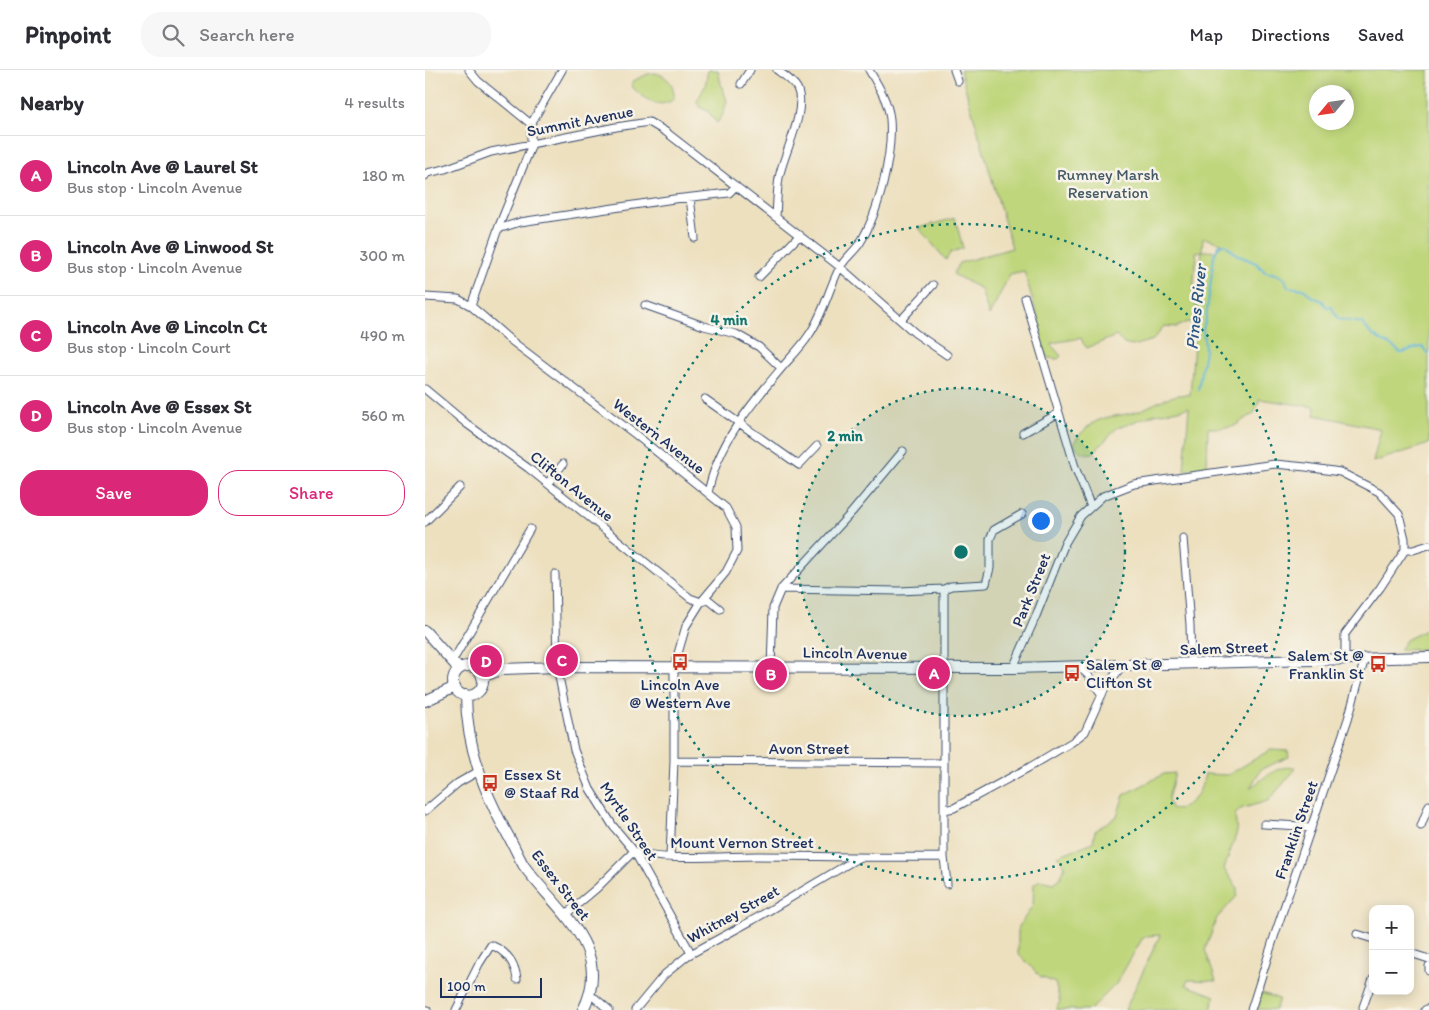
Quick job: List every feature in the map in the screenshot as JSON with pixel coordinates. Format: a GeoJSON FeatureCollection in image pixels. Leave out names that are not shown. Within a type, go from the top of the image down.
{"type":"FeatureCollection","features":[{"type":"Feature","properties":{"kind":"main road"},"geometry":{"type":"LineString","coordinates":[[425,631],[456,665],[475,668],[482,677],[482,685],[478,692],[466,695],[461,694],[455,687],[453,679],[456,665]]}},
{"type":"Feature","properties":{"kind":"main road","name":"Salem Street"},"geometry":{"type":"LineString","coordinates":[[1079,667],[1429,657]]}},
{"type":"Feature","properties":{"kind":"main road","name":"Lincoln Avenue"},"geometry":{"type":"LineString","coordinates":[[482,677],[503,669],[557,666],[771,666],[944,669],[1079,667]]}},
{"type":"Feature","properties":{"kind":"main road"},"geometry":{"type":"LineString","coordinates":[[425,701],[455,687]]}},
{"type":"Feature","properties":{"kind":"main road","name":"Essex Street"},"geometry":{"type":"LineString","coordinates":[[466,695],[467,726],[479,772],[499,819],[524,866],[566,914],[586,947],[591,964],[592,980],[589,996],[583,1010]]}},
{"type":"Feature","properties":{"kind":"street"},"geometry":{"type":"LineString","coordinates":[[469,70],[478,81],[531,124]]}},
{"type":"Feature","properties":{"kind":"street"},"geometry":{"type":"LineString","coordinates":[[471,306],[498,229],[531,145],[531,124],[562,70]]}},
{"type":"Feature","properties":{"kind":"street"},"geometry":{"type":"LineString","coordinates":[[741,84],[750,70]]}},
{"type":"Feature","properties":{"kind":"street"},"geometry":{"type":"LineString","coordinates":[[776,216],[779,176],[797,119],[799,99],[797,89],[777,70]]}},
{"type":"Feature","properties":{"kind":"street"},"geometry":{"type":"LineString","coordinates":[[707,493],[711,474],[720,454],[746,409],[809,335],[825,304],[840,266],[859,244],[874,216],[885,174],[890,117],[882,91],[869,70]]}},
{"type":"Feature","properties":{"kind":"street"},"geometry":{"type":"LineString","coordinates":[[954,70],[958,81]]}},
{"type":"Feature","properties":{"kind":"street","name":"Summit Avenue"},"geometry":{"type":"LineString","coordinates":[[426,174],[491,152],[649,122],[666,132],[840,266],[915,333],[947,355]]}},
{"type":"Feature","properties":{"kind":"street"},"geometry":{"type":"LineString","coordinates":[[498,229],[520,222],[729,193],[736,186]]}},
{"type":"Feature","properties":{"kind":"street"},"geometry":{"type":"LineString","coordinates":[[690,198],[695,238]]}},
{"type":"Feature","properties":{"kind":"street"},"geometry":{"type":"LineString","coordinates":[[759,277],[800,235]]}},
{"type":"Feature","properties":{"kind":"street"},"geometry":{"type":"LineString","coordinates":[[901,320],[933,285]]}},
{"type":"Feature","properties":{"kind":"street","name":"Western Avenue"},"geometry":{"type":"LineString","coordinates":[[425,297],[458,299],[471,306],[726,508],[736,527],[737,551],[726,572],[701,602],[686,626],[674,666],[674,761],[670,857]]}},
{"type":"Feature","properties":{"kind":"street"},"geometry":{"type":"LineString","coordinates":[[1025,298],[1075,467],[1091,507]]}},
{"type":"Feature","properties":{"kind":"street"},"geometry":{"type":"LineString","coordinates":[[645,305],[704,326],[736,334],[759,347],[781,368]]}},
{"type":"Feature","properties":{"kind":"street","name":"Clifton Avenue"},"geometry":{"type":"LineString","coordinates":[[425,389],[467,424],[548,483],[690,598],[701,602],[709,600],[720,609]]}},
{"type":"Feature","properties":{"kind":"street"},"geometry":{"type":"LineString","coordinates":[[705,399],[799,464],[817,446]]}},
{"type":"Feature","properties":{"kind":"street"},"geometry":{"type":"LineString","coordinates":[[1023,433],[1059,413]]}},
{"type":"Feature","properties":{"kind":"street"},"geometry":{"type":"LineString","coordinates":[[771,666],[773,608],[781,589],[852,512],[903,451]]}},
{"type":"Feature","properties":{"kind":"street"},"geometry":{"type":"LineString","coordinates":[[548,483],[563,464]]}},
{"type":"Feature","properties":{"kind":"street","name":"Park Street"},"geometry":{"type":"LineString","coordinates":[[1013,668],[1065,543],[1081,516],[1103,496],[1135,484],[1275,464],[1340,472],[1379,492],[1399,514],[1405,539],[1405,550]]}},
{"type":"Feature","properties":{"kind":"street"},"geometry":{"type":"LineString","coordinates":[[425,522],[460,487]]}},
{"type":"Feature","properties":{"kind":"street"},"geometry":{"type":"LineString","coordinates":[[781,589],[899,591],[944,589],[951,586],[986,584],[990,568],[989,539],[994,530],[1003,523],[1022,514]]}},
{"type":"Feature","properties":{"kind":"street"},"geometry":{"type":"LineString","coordinates":[[456,665],[530,529]]}},
{"type":"Feature","properties":{"kind":"street"},"geometry":{"type":"LineString","coordinates":[[1183,538],[1191,664]]}},
{"type":"Feature","properties":{"kind":"street"},"geometry":{"type":"LineString","coordinates":[[1345,659],[1345,634],[1380,588],[1405,550],[1413,550],[1429,545]]}},
{"type":"Feature","properties":{"kind":"street","name":"Myrtle Street"},"geometry":{"type":"LineString","coordinates":[[555,574],[557,666],[574,750],[590,789],[613,826],[635,851],[691,953]]}},
{"type":"Feature","properties":{"kind":"street"},"geometry":{"type":"LineString","coordinates":[[944,589],[943,857],[947,884]]}},
{"type":"Feature","properties":{"kind":"street","name":"Franklin Street"},"geometry":{"type":"LineString","coordinates":[[1251,1010],[1348,719],[1365,658]]}},
{"type":"Feature","properties":{"kind":"street"},"geometry":{"type":"LineString","coordinates":[[944,810],[954,808],[1028,768],[1085,732],[1105,688],[1122,666]]}},
{"type":"Feature","properties":{"kind":"street"},"geometry":{"type":"LineString","coordinates":[[1079,667],[1102,695]]}},
{"type":"Feature","properties":{"kind":"street","name":"Avon Street"},"geometry":{"type":"LineString","coordinates":[[674,761],[944,763]]}},
{"type":"Feature","properties":{"kind":"street"},"geometry":{"type":"LineString","coordinates":[[425,811],[458,783],[479,772]]}},
{"type":"Feature","properties":{"kind":"street"},"geometry":{"type":"LineString","coordinates":[[1421,826],[1429,805]]}},
{"type":"Feature","properties":{"kind":"street"},"geometry":{"type":"LineString","coordinates":[[1264,824],[1300,826],[1311,829]]}},
{"type":"Feature","properties":{"kind":"street"},"geometry":{"type":"LineString","coordinates":[[566,914],[597,888],[635,851]]}},
{"type":"Feature","properties":{"kind":"street","name":"Mount Vernon Street"},"geometry":{"type":"LineString","coordinates":[[635,851],[640,854],[670,857],[943,857]]}},
{"type":"Feature","properties":{"kind":"street","name":"Whitney Street"},"geometry":{"type":"LineString","coordinates":[[635,1010],[663,975],[691,953],[753,920],[859,858]]}},
{"type":"Feature","properties":{"kind":"street"},"geometry":{"type":"LineString","coordinates":[[1357,934],[1369,938]]}},
{"type":"Feature","properties":{"kind":"street"},"geometry":{"type":"LineString","coordinates":[[456,1010],[479,964],[491,945],[501,950],[512,962],[517,979]]}},
{"type":"Feature","properties":{"kind":"street"},"geometry":{"type":"LineString","coordinates":[[1414,954],[1429,960]]}},
{"type":"Feature","properties":{"kind":"street"},"geometry":{"type":"LineString","coordinates":[[1429,966],[1429,971]]}},
{"type":"Feature","properties":{"kind":"street"},"geometry":{"type":"LineString","coordinates":[[1363,1007],[1369,990]]}},
{"type":"Feature","properties":{"kind":"street"},"geometry":{"type":"LineString","coordinates":[[589,996],[595,998],[609,1010]]}},
{"type":"Feature","properties":{"kind":"street"},"geometry":{"type":"LineString","coordinates":[[1425,1010],[1429,1008]]}},
{"type":"Feature","properties":{"kind":"green space"},"geometry":{"type":"Polygon","coordinates":[[[708,70],[718,70],[727,101],[723,114],[717,123],[708,111],[699,107],[697,101],[705,86],[708,70]]]}},
{"type":"Feature","properties":{"kind":"green space","name":"Rumney Marsh Reservation"},"geometry":{"type":"Polygon","coordinates":[[[960,70],[1429,70],[1429,444],[1373,462],[1381,429],[1315,415],[1315,407],[1259,399],[1253,415],[1237,425],[1208,428],[1207,468],[1184,470],[1189,407],[1155,414],[1117,428],[1093,453],[1081,452],[1074,443],[1082,432],[1098,420],[1138,411],[1174,396],[1190,395],[1196,317],[1192,323],[1187,322],[1177,327],[1164,326],[1153,340],[1132,346],[1124,344],[1116,336],[1087,348],[1081,338],[1052,343],[1061,356],[1058,359],[1048,358],[1042,347],[1040,325],[1024,271],[1010,274],[989,316],[981,289],[953,274],[959,263],[1012,248],[960,70]],[[1204,238],[1202,251],[1216,251],[1222,243],[1204,238]],[[1202,251],[1196,252],[1197,262],[1195,263],[1193,300],[1197,308],[1202,251]]]}},
{"type":"Feature","properties":{"kind":"green space"},"geometry":{"type":"Polygon","coordinates":[[[655,73],[664,76],[670,82],[674,99],[662,104],[651,102],[631,86],[633,81],[655,73]]]}},
{"type":"Feature","properties":{"kind":"green space"},"geometry":{"type":"Polygon","coordinates":[[[955,218],[963,248],[950,253],[946,260],[919,228],[955,218]]]}},
{"type":"Feature","properties":{"kind":"green space"},"geometry":{"type":"Polygon","coordinates":[[[1429,628],[1429,649],[1399,650],[1406,640],[1429,628]]]}},
{"type":"Feature","properties":{"kind":"green space"},"geometry":{"type":"Polygon","coordinates":[[[1270,750],[1288,751],[1289,757],[1261,769],[1250,788],[1276,770],[1294,767],[1294,771],[1268,801],[1240,809],[1235,815],[1237,832],[1224,869],[1237,887],[1237,896],[1217,918],[1205,950],[1216,981],[1188,980],[1186,985],[1215,996],[1211,1010],[1125,1010],[1160,935],[1147,936],[1142,939],[1116,984],[1092,1008],[1088,1010],[1056,1010],[1060,1001],[1055,983],[1041,977],[1018,954],[1018,928],[1033,905],[1034,884],[1040,880],[1053,883],[1061,877],[1065,866],[1058,856],[1093,842],[1095,831],[1117,816],[1124,795],[1164,774],[1175,773],[1168,799],[1171,808],[1178,810],[1196,796],[1205,774],[1228,775],[1270,750]]]}},
{"type":"Feature","properties":{"kind":"green space"},"geometry":{"type":"Polygon","coordinates":[[[1262,993],[1279,999],[1275,1010],[1257,1009],[1262,993]]]}},
{"type":"Feature","properties":{"kind":"waterway","name":"Pines River"},"geometry":{"type":"LineString","coordinates":[[1198,390],[1205,350],[1203,329],[1214,256],[1219,245],[1225,244],[1237,255],[1256,263],[1265,272],[1276,274],[1285,279],[1288,287],[1304,289],[1312,297],[1323,301],[1326,307],[1331,306],[1338,319],[1362,323],[1372,335],[1400,353],[1422,347],[1429,354]]}},
{"type":"Feature","properties":{"kind":"place","name":"Lincoln Ave @ Lincoln Ct"},"geometry":{"type":"Point","coordinates":[562,660]}},
{"type":"Feature","properties":{"kind":"place","name":"Lincoln Ave @ Essex St"},"geometry":{"type":"Point","coordinates":[486,661]}},
{"type":"Feature","properties":{"kind":"place","name":"Lincoln Ave @ Western Ave"},"geometry":{"type":"Point","coordinates":[680,662]}},
{"type":"Feature","properties":{"kind":"place","name":"Salem St @ Franklin St"},"geometry":{"type":"Point","coordinates":[1378,664]}},
{"type":"Feature","properties":{"kind":"place","name":"Lincoln Ave @ Laurel St"},"geometry":{"type":"Point","coordinates":[934,673]}},
{"type":"Feature","properties":{"kind":"place","name":"Salem St @ Clifton St"},"geometry":{"type":"Point","coordinates":[1072,673]}},
{"type":"Feature","properties":{"kind":"place","name":"Lincoln Ave @ Linwood St"},"geometry":{"type":"Point","coordinates":[771,674]}},
{"type":"Feature","properties":{"kind":"place","name":"Essex St @ Staaf Rd"},"geometry":{"type":"Point","coordinates":[490,783]}}]}
